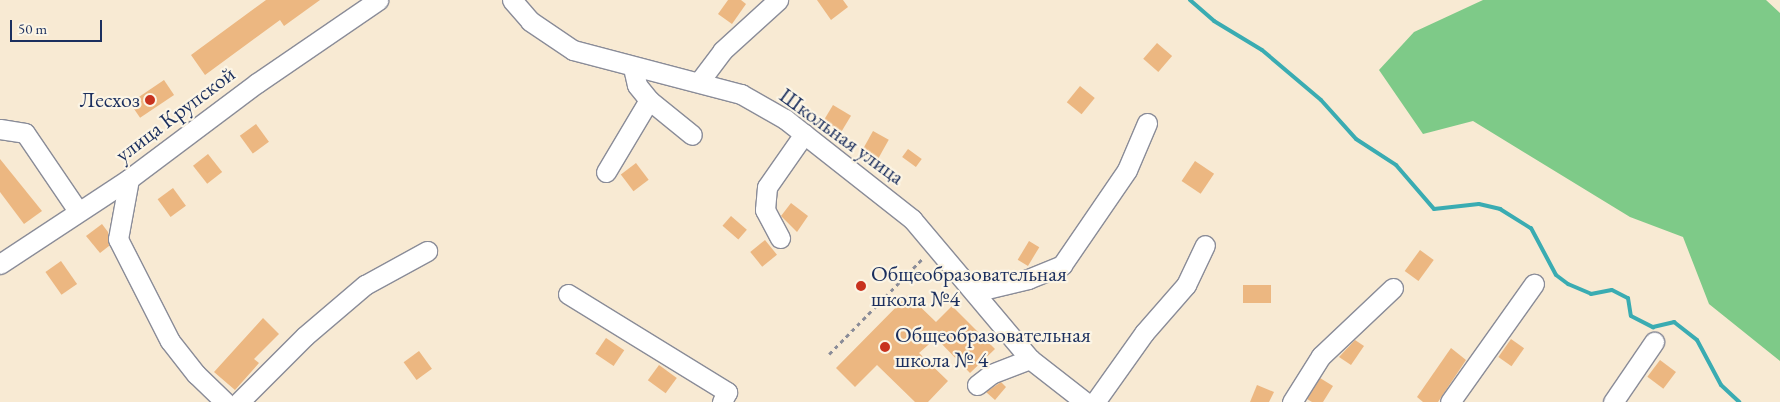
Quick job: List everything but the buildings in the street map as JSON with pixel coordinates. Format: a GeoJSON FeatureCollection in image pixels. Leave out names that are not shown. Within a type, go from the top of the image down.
{"type":"FeatureCollection","features":[{"type":"Feature","properties":{"kind":"street","name":"улица Крупской"},"geometry":{"type":"LineString","coordinates":[[0,264],[129,179],[257,83],[378,0]]}},
{"type":"Feature","properties":{"kind":"street","name":"Школьная улица"},"geometry":{"type":"LineString","coordinates":[[512,0],[530,20],[573,50],[634,68],[699,82],[741,94],[804,134],[912,218],[1030,359],[1086,402]]}},
{"type":"Feature","properties":{"kind":"street"},"geometry":{"type":"LineString","coordinates":[[699,82],[722,51],[778,0]]}},
{"type":"Feature","properties":{"kind":"street"},"geometry":{"type":"LineString","coordinates":[[634,68],[636,85],[649,100],[692,135]]}},
{"type":"Feature","properties":{"kind":"street"},"geometry":{"type":"LineString","coordinates":[[606,172],[649,100]]}},
{"type":"Feature","properties":{"kind":"street"},"geometry":{"type":"LineString","coordinates":[[974,292],[1028,279],[1062,265],[1101,204],[1127,170],[1147,123]]}},
{"type":"Feature","properties":{"kind":"street"},"geometry":{"type":"LineString","coordinates":[[0,129],[25,133],[78,211]]}},
{"type":"Feature","properties":{"kind":"street"},"geometry":{"type":"LineString","coordinates":[[780,238],[765,210],[767,187],[804,134]]}},
{"type":"Feature","properties":{"kind":"street"},"geometry":{"type":"LineString","coordinates":[[129,179],[118,239],[170,341],[196,374],[225,402]]}},
{"type":"Feature","properties":{"kind":"street"},"geometry":{"type":"LineString","coordinates":[[1095,402],[1144,333],[1186,285],[1205,245]]}},
{"type":"Feature","properties":{"kind":"street"},"geometry":{"type":"LineString","coordinates":[[239,402],[304,336],[365,285],[427,252]]}},
{"type":"Feature","properties":{"kind":"street"},"geometry":{"type":"LineString","coordinates":[[1450,402],[1534,284]]}},
{"type":"Feature","properties":{"kind":"street"},"geometry":{"type":"LineString","coordinates":[[1292,402],[1321,356],[1393,288]]}},
{"type":"Feature","properties":{"kind":"street"},"geometry":{"type":"LineString","coordinates":[[568,294],[727,392],[722,402]]}},
{"type":"Feature","properties":{"kind":"street"},"geometry":{"type":"LineString","coordinates":[[1613,402],[1654,342]]}},
{"type":"Feature","properties":{"kind":"street"},"geometry":{"type":"LineString","coordinates":[[977,385],[992,374],[1030,359]]}},
{"type":"Feature","properties":{"kind":"path"},"geometry":{"type":"LineString","coordinates":[[829,354],[936,246]]}},
{"type":"Feature","properties":{"kind":"green space"},"geometry":{"type":"Polygon","coordinates":[[[1483,0],[1766,0],[1780,13],[1780,361],[1709,304],[1683,237],[1630,217],[1473,121],[1423,134],[1379,70],[1414,32],[1483,0]]]}},
{"type":"Feature","properties":{"kind":"waterway"},"geometry":{"type":"LineString","coordinates":[[1190,0],[1214,21],[1262,50],[1321,100],[1356,139],[1396,165],[1434,209],[1479,204],[1500,209],[1531,228],[1556,275],[1568,284],[1591,294],[1612,290],[1628,298],[1631,316],[1653,327],[1674,322],[1697,340],[1721,385],[1739,402]]}},
{"type":"Feature","properties":{"kind":"place","name":"Лесхоз"},"geometry":{"type":"Point","coordinates":[150,100]}},
{"type":"Feature","properties":{"kind":"place","name":"Общеобразовательная школа №4"},"geometry":{"type":"Point","coordinates":[861,286]}},
{"type":"Feature","properties":{"kind":"place","name":"Общеобразовательная школа № 4"},"geometry":{"type":"Point","coordinates":[885,347]}}]}
